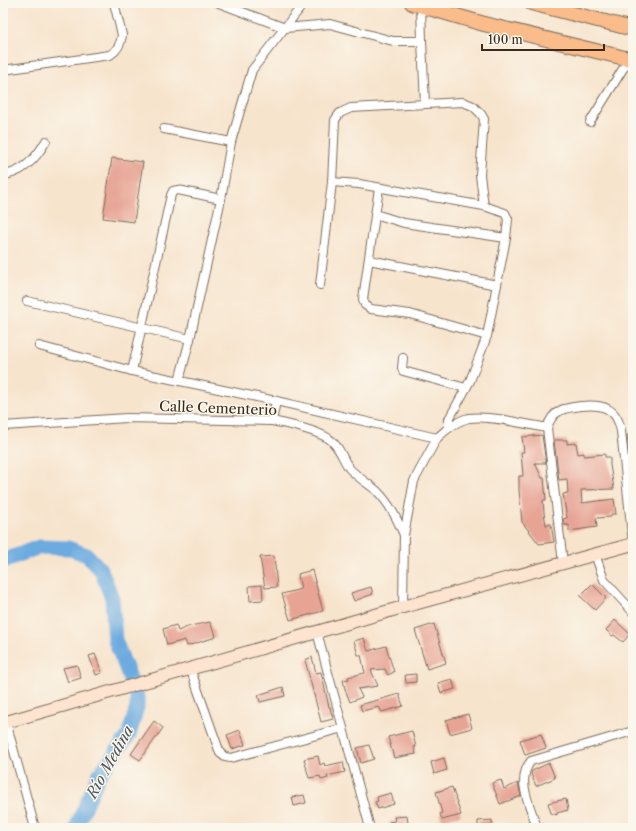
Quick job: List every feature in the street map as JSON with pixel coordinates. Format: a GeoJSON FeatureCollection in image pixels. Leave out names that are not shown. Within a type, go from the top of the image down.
{"type":"FeatureCollection","features":[{"type":"Feature","properties":{"kind":"highway"},"geometry":{"type":"LineString","coordinates":[[531,3],[633,29]]}},
{"type":"Feature","properties":{"kind":"highway"},"geometry":{"type":"LineString","coordinates":[[416,4],[484,24],[631,59]]}},
{"type":"Feature","properties":{"kind":"main road"},"geometry":{"type":"LineString","coordinates":[[5,722],[403,607],[633,544]]}},
{"type":"Feature","properties":{"kind":"street"},"geometry":{"type":"LineString","coordinates":[[3,70],[110,56],[118,49],[122,35],[114,3]]}},
{"type":"Feature","properties":{"kind":"street"},"geometry":{"type":"LineString","coordinates":[[219,3],[285,28],[330,24],[393,41],[422,41]]}},
{"type":"Feature","properties":{"kind":"street"},"geometry":{"type":"LineString","coordinates":[[180,381],[222,199],[231,142],[252,70],[304,3]]}},
{"type":"Feature","properties":{"kind":"street"},"geometry":{"type":"LineString","coordinates":[[416,4],[422,41],[425,104]]}},
{"type":"Feature","properties":{"kind":"street"},"geometry":{"type":"LineString","coordinates":[[590,122],[631,59]]}},
{"type":"Feature","properties":{"kind":"street"},"geometry":{"type":"LineString","coordinates":[[320,285],[332,182],[335,120],[340,113],[351,108],[463,102],[473,106],[484,119],[480,176],[484,206]]}},
{"type":"Feature","properties":{"kind":"street"},"geometry":{"type":"LineString","coordinates":[[164,129],[231,142]]}},
{"type":"Feature","properties":{"kind":"street"},"geometry":{"type":"LineString","coordinates":[[3,175],[20,170],[31,162],[40,153],[46,141]]}},
{"type":"Feature","properties":{"kind":"street"},"geometry":{"type":"LineString","coordinates":[[332,182],[359,184],[484,206],[505,213],[508,219],[506,238],[487,336],[466,388],[448,419],[449,427]]}},
{"type":"Feature","properties":{"kind":"street"},"geometry":{"type":"LineString","coordinates":[[379,188],[363,299],[365,305],[371,309],[410,314],[487,336]]}},
{"type":"Feature","properties":{"kind":"street"},"geometry":{"type":"LineString","coordinates":[[132,371],[173,191],[178,190],[222,199]]}},
{"type":"Feature","properties":{"kind":"street"},"geometry":{"type":"LineString","coordinates":[[375,214],[404,223],[506,238]]}},
{"type":"Feature","properties":{"kind":"street"},"geometry":{"type":"LineString","coordinates":[[369,260],[497,285]]}},
{"type":"Feature","properties":{"kind":"street"},"geometry":{"type":"LineString","coordinates":[[27,301],[190,339]]}},
{"type":"Feature","properties":{"kind":"street"},"geometry":{"type":"LineString","coordinates":[[40,346],[132,371],[437,438]]}},
{"type":"Feature","properties":{"kind":"street"},"geometry":{"type":"LineString","coordinates":[[403,358],[402,368],[404,371],[466,388]]}},
{"type":"Feature","properties":{"kind":"street"},"geometry":{"type":"LineString","coordinates":[[272,421],[276,402]]}},
{"type":"Feature","properties":{"kind":"street"},"geometry":{"type":"LineString","coordinates":[[563,563],[547,428],[551,418],[564,408],[596,405],[602,406],[617,419],[621,432],[633,544]]}},
{"type":"Feature","properties":{"kind":"street","name":"Calle Cementerio"},"geometry":{"type":"LineString","coordinates":[[3,426],[127,418],[272,421],[295,426],[323,436],[333,442],[349,467],[362,481],[376,491],[394,512],[404,535]]}},
{"type":"Feature","properties":{"kind":"street"},"geometry":{"type":"LineString","coordinates":[[403,607],[404,535],[414,481],[437,438],[449,427],[468,418],[488,418],[547,428]]}},
{"type":"Feature","properties":{"kind":"street"},"geometry":{"type":"LineString","coordinates":[[595,554],[604,580],[633,612]]}},
{"type":"Feature","properties":{"kind":"street"},"geometry":{"type":"LineString","coordinates":[[317,632],[370,828]]}},
{"type":"Feature","properties":{"kind":"street"},"geometry":{"type":"LineString","coordinates":[[190,668],[220,753],[225,757],[231,758],[343,728]]}},
{"type":"Feature","properties":{"kind":"street"},"geometry":{"type":"LineString","coordinates":[[5,722],[35,828]]}},
{"type":"Feature","properties":{"kind":"street"},"geometry":{"type":"LineString","coordinates":[[537,828],[524,785],[524,775],[531,761],[633,731]]}},
{"type":"Feature","properties":{"kind":"building"},"geometry":{"type":"Polygon","coordinates":[[[112,158],[143,162],[134,222],[103,218],[112,158]]]}},
{"type":"Feature","properties":{"kind":"building"},"geometry":{"type":"Polygon","coordinates":[[[542,435],[546,463],[535,463],[542,478],[544,478],[546,500],[543,500],[544,513],[546,525],[551,524],[554,542],[539,544],[522,522],[519,476],[523,476],[521,452],[524,452],[522,437],[542,435]]]}},
{"type":"Feature","properties":{"kind":"building"},"geometry":{"type":"Polygon","coordinates":[[[627,435],[633,435],[633,473],[631,473],[627,435]]]}},
{"type":"Feature","properties":{"kind":"building"},"geometry":{"type":"Polygon","coordinates":[[[554,440],[567,440],[567,444],[576,443],[578,454],[584,453],[584,456],[605,454],[605,457],[610,457],[614,489],[581,490],[582,503],[614,499],[616,514],[611,514],[611,517],[596,518],[597,527],[569,531],[569,525],[564,525],[563,519],[567,518],[563,494],[568,493],[567,479],[559,480],[554,440]]]}},
{"type":"Feature","properties":{"kind":"building"},"geometry":{"type":"Polygon","coordinates":[[[274,556],[277,587],[265,588],[260,557],[274,556]]]}},
{"type":"Feature","properties":{"kind":"building"},"geometry":{"type":"Polygon","coordinates":[[[312,570],[323,611],[290,620],[282,594],[301,589],[298,574],[312,570]]]}},
{"type":"Feature","properties":{"kind":"building"},"geometry":{"type":"Polygon","coordinates":[[[592,584],[606,598],[595,610],[580,596],[592,584]]]}},
{"type":"Feature","properties":{"kind":"building"},"geometry":{"type":"Polygon","coordinates":[[[262,585],[263,600],[250,601],[249,586],[262,585]]]}},
{"type":"Feature","properties":{"kind":"building"},"geometry":{"type":"Polygon","coordinates":[[[371,587],[373,594],[354,601],[351,593],[371,587]]]}},
{"type":"Feature","properties":{"kind":"building"},"geometry":{"type":"Polygon","coordinates":[[[615,620],[630,634],[623,642],[614,635],[612,636],[606,630],[615,620]]]}},
{"type":"Feature","properties":{"kind":"building"},"geometry":{"type":"Polygon","coordinates":[[[210,622],[216,637],[187,646],[185,640],[167,645],[163,629],[176,625],[178,631],[190,626],[210,622]]]}},
{"type":"Feature","properties":{"kind":"building"},"geometry":{"type":"Polygon","coordinates":[[[434,624],[446,663],[427,669],[415,630],[434,624]]]}},
{"type":"Feature","properties":{"kind":"building"},"geometry":{"type":"Polygon","coordinates":[[[364,638],[368,651],[386,646],[394,672],[388,675],[385,669],[371,670],[378,686],[358,689],[362,697],[350,702],[343,680],[349,679],[348,677],[365,673],[361,655],[358,655],[354,641],[364,638]]]}},
{"type":"Feature","properties":{"kind":"building"},"geometry":{"type":"Polygon","coordinates":[[[95,654],[102,673],[96,675],[89,656],[95,654]]]}},
{"type":"Feature","properties":{"kind":"building"},"geometry":{"type":"Polygon","coordinates":[[[312,657],[316,673],[321,672],[333,719],[321,722],[305,660],[312,657]]]}},
{"type":"Feature","properties":{"kind":"building"},"geometry":{"type":"Polygon","coordinates":[[[77,665],[81,678],[68,682],[63,668],[77,665]]]}},
{"type":"Feature","properties":{"kind":"building"},"geometry":{"type":"Polygon","coordinates":[[[416,674],[416,682],[406,683],[405,675],[416,674]]]}},
{"type":"Feature","properties":{"kind":"building"},"geometry":{"type":"Polygon","coordinates":[[[452,679],[455,689],[441,693],[438,683],[452,679]]]}},
{"type":"Feature","properties":{"kind":"building"},"geometry":{"type":"Polygon","coordinates":[[[283,687],[285,696],[260,702],[258,695],[283,687]]]}},
{"type":"Feature","properties":{"kind":"building"},"geometry":{"type":"Polygon","coordinates":[[[399,694],[403,706],[382,712],[379,707],[362,711],[360,705],[399,694]]]}},
{"type":"Feature","properties":{"kind":"building"},"geometry":{"type":"Polygon","coordinates":[[[468,714],[472,728],[450,734],[446,720],[468,714]]]}},
{"type":"Feature","properties":{"kind":"building"},"geometry":{"type":"Polygon","coordinates":[[[154,721],[163,728],[140,760],[131,754],[154,721]]]}},
{"type":"Feature","properties":{"kind":"building"},"geometry":{"type":"Polygon","coordinates":[[[240,730],[245,745],[232,749],[227,735],[240,730]]]}},
{"type":"Feature","properties":{"kind":"building"},"geometry":{"type":"Polygon","coordinates":[[[412,731],[416,754],[394,758],[388,737],[412,731]]]}},
{"type":"Feature","properties":{"kind":"building"},"geometry":{"type":"Polygon","coordinates":[[[541,734],[546,748],[525,755],[520,740],[541,734]]]}},
{"type":"Feature","properties":{"kind":"building"},"geometry":{"type":"Polygon","coordinates":[[[369,745],[374,759],[361,763],[357,748],[369,745]]]}},
{"type":"Feature","properties":{"kind":"building"},"geometry":{"type":"Polygon","coordinates":[[[318,756],[320,765],[324,763],[325,766],[343,762],[345,772],[327,776],[328,778],[321,780],[320,776],[309,778],[304,759],[318,756]]]}},
{"type":"Feature","properties":{"kind":"building"},"geometry":{"type":"Polygon","coordinates":[[[444,758],[447,770],[434,774],[431,762],[444,758]]]}},
{"type":"Feature","properties":{"kind":"building"},"geometry":{"type":"Polygon","coordinates":[[[549,763],[555,778],[536,786],[531,774],[532,771],[549,763]]]}},
{"type":"Feature","properties":{"kind":"building"},"geometry":{"type":"Polygon","coordinates":[[[501,780],[504,789],[518,783],[521,796],[500,804],[492,783],[501,780]]]}},
{"type":"Feature","properties":{"kind":"building"},"geometry":{"type":"Polygon","coordinates":[[[452,787],[461,815],[442,820],[440,814],[442,813],[436,792],[452,787]]]}},
{"type":"Feature","properties":{"kind":"building"},"geometry":{"type":"Polygon","coordinates":[[[391,793],[394,804],[378,809],[375,802],[378,801],[377,797],[391,793]]]}},
{"type":"Feature","properties":{"kind":"building"},"geometry":{"type":"Polygon","coordinates":[[[304,795],[306,803],[294,806],[292,797],[304,795]]]}},
{"type":"Feature","properties":{"kind":"building"},"geometry":{"type":"Polygon","coordinates":[[[566,799],[568,810],[557,813],[557,815],[551,813],[548,803],[566,799]]]}},
{"type":"Feature","properties":{"kind":"building"},"geometry":{"type":"Polygon","coordinates":[[[407,816],[407,828],[390,828],[389,822],[395,821],[394,817],[407,816]]]}},
{"type":"Feature","properties":{"kind":"building"},"geometry":{"type":"Polygon","coordinates":[[[492,820],[492,828],[478,828],[478,821],[492,820]]]}},
{"type":"Feature","properties":{"kind":"waterway","name":"Río Medina"},"geometry":{"type":"LineString","coordinates":[[3,561],[39,547],[68,548],[87,555],[101,570],[112,598],[115,640],[137,696],[137,707],[129,735],[99,775],[76,828]]}}]}
